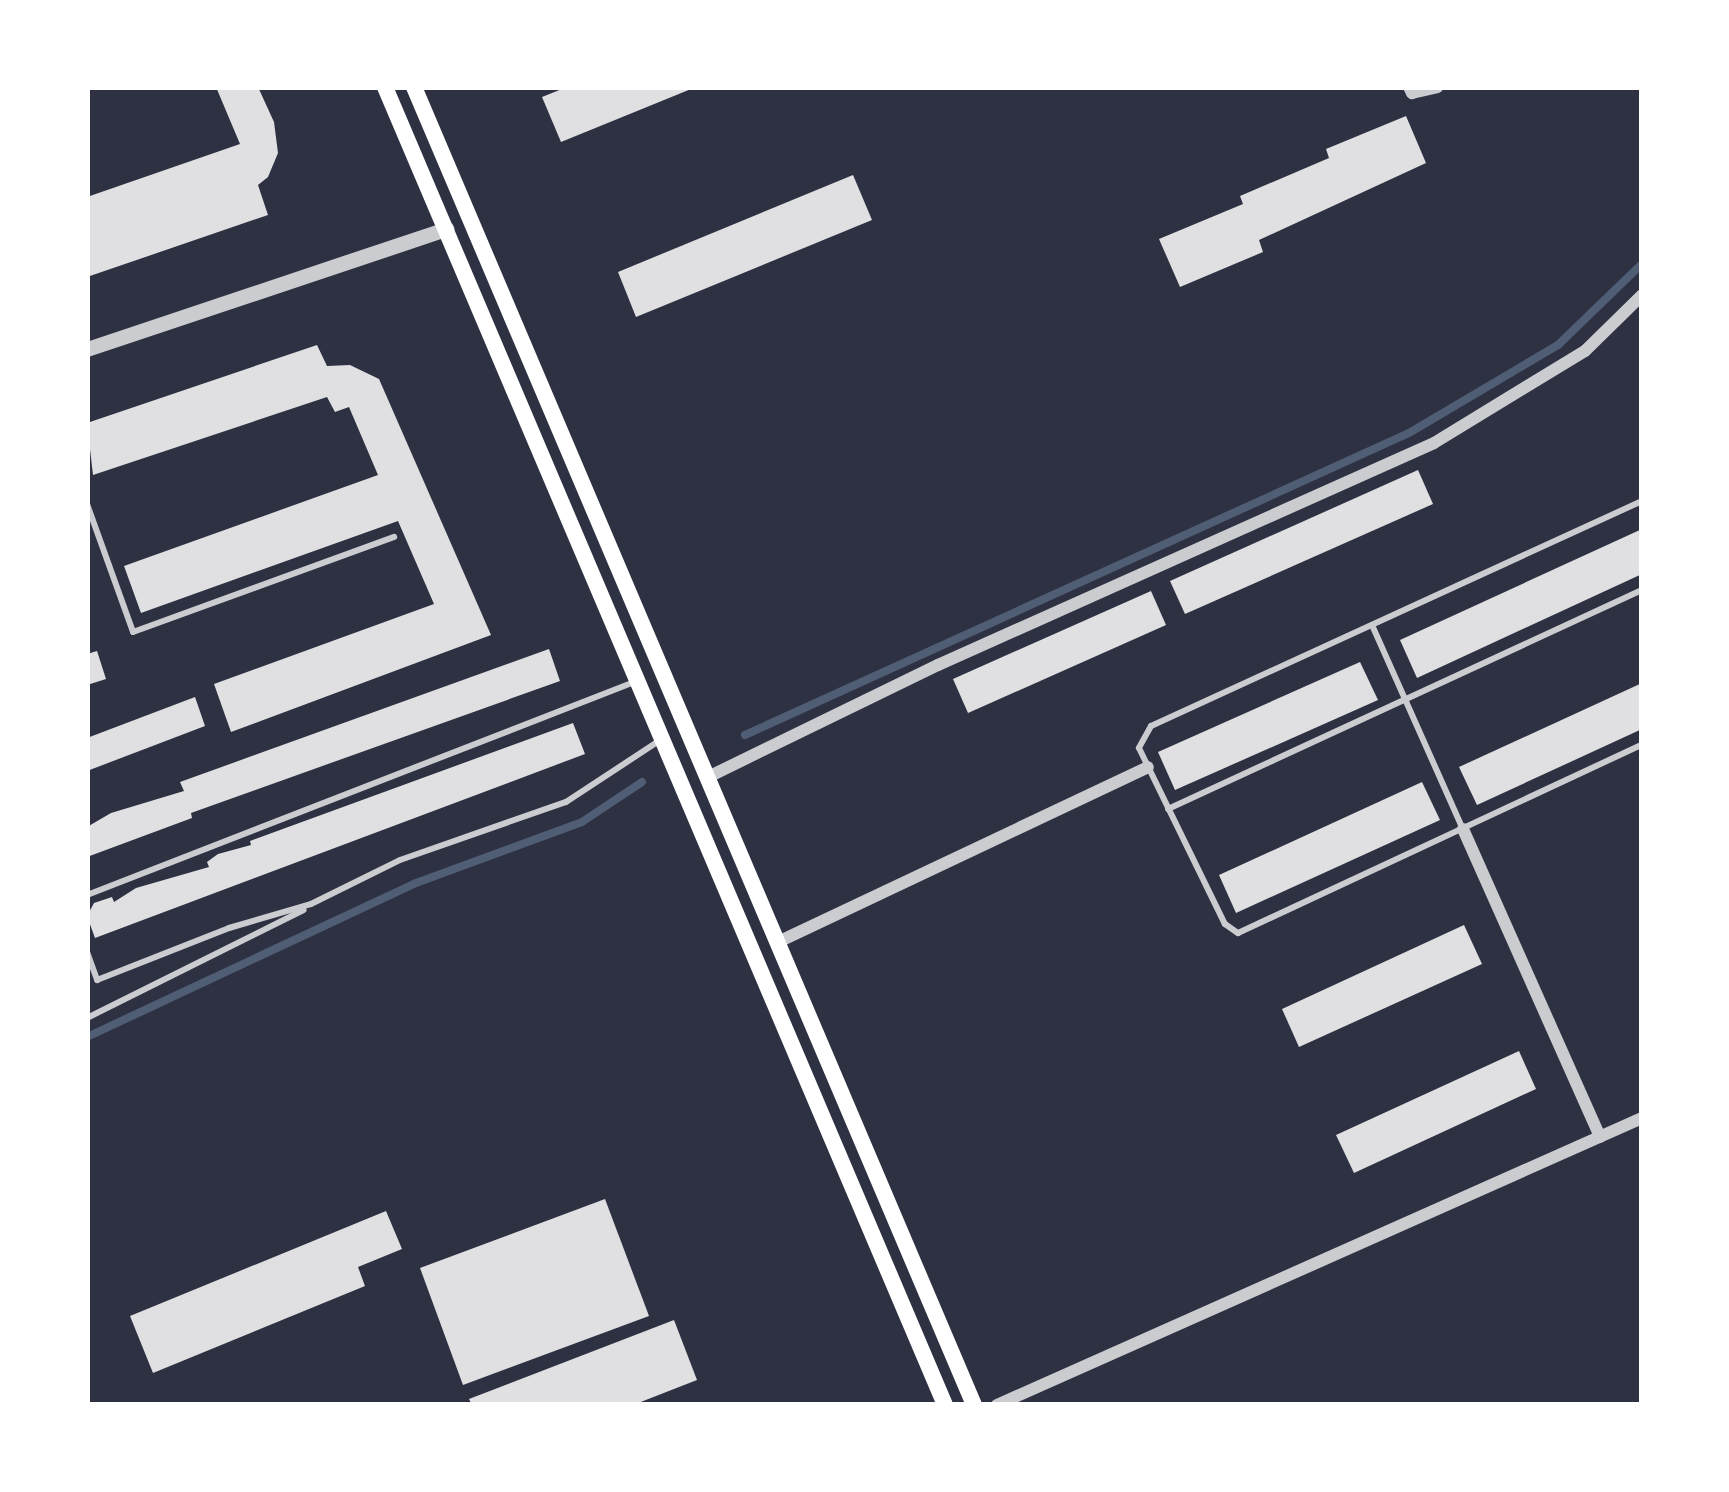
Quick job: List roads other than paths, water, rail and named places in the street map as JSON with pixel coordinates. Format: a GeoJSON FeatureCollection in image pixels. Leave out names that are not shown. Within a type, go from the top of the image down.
{"type":"FeatureCollection","features":[{"type":"Feature","properties":{"kind":"main road"},"geometry":{"type":"LineString","coordinates":[[385,87],[945,1405]]}},
{"type":"Feature","properties":{"kind":"main road"},"geometry":{"type":"LineString","coordinates":[[414,87],[974,1405]]}},
{"type":"Feature","properties":{"kind":"street"},"geometry":{"type":"LineString","coordinates":[[1409,87],[1412,93],[1437,87]]}},
{"type":"Feature","properties":{"kind":"street"},"geometry":{"type":"LineString","coordinates":[[87,349],[446,229]]}},
{"type":"Feature","properties":{"kind":"street"},"geometry":{"type":"LineString","coordinates":[[708,777],[938,665],[1435,442],[1585,351],[1642,295]]}},
{"type":"Feature","properties":{"kind":"street"},"geometry":{"type":"LineString","coordinates":[[778,942],[1148,767]]}},
{"type":"Feature","properties":{"kind":"street"},"geometry":{"type":"LineString","coordinates":[[1463,829],[1600,1137]]}},
{"type":"Feature","properties":{"kind":"street"},"geometry":{"type":"LineString","coordinates":[[997,1405],[1642,1118]]}},
{"type":"Feature","properties":{"kind":"lane"},"geometry":{"type":"LineString","coordinates":[[1642,500],[1151,726],[1139,748],[1225,924],[1238,932],[1642,745]]}},
{"type":"Feature","properties":{"kind":"lane"},"geometry":{"type":"LineString","coordinates":[[87,503],[134,632],[394,537]]}},
{"type":"Feature","properties":{"kind":"lane"},"geometry":{"type":"LineString","coordinates":[[1168,809],[1642,590]]}},
{"type":"Feature","properties":{"kind":"lane"},"geometry":{"type":"LineString","coordinates":[[1372,625],[1463,829]]}},
{"type":"Feature","properties":{"kind":"lane"},"geometry":{"type":"LineString","coordinates":[[87,895],[638,680]]}},
{"type":"Feature","properties":{"kind":"lane"},"geometry":{"type":"LineString","coordinates":[[87,1018],[400,860],[566,802],[663,738]]}},
{"type":"Feature","properties":{"kind":"lane"},"geometry":{"type":"LineString","coordinates":[[87,952],[97,980],[229,928],[322,899]]}},
{"type":"Feature","properties":{"kind":"waterway"},"geometry":{"type":"LineString","coordinates":[[745,735],[1409,433],[1558,345],[1642,264]]}},
{"type":"Feature","properties":{"kind":"waterway"},"geometry":{"type":"LineString","coordinates":[[87,1037],[416,883],[582,822],[642,782]]}}]}
